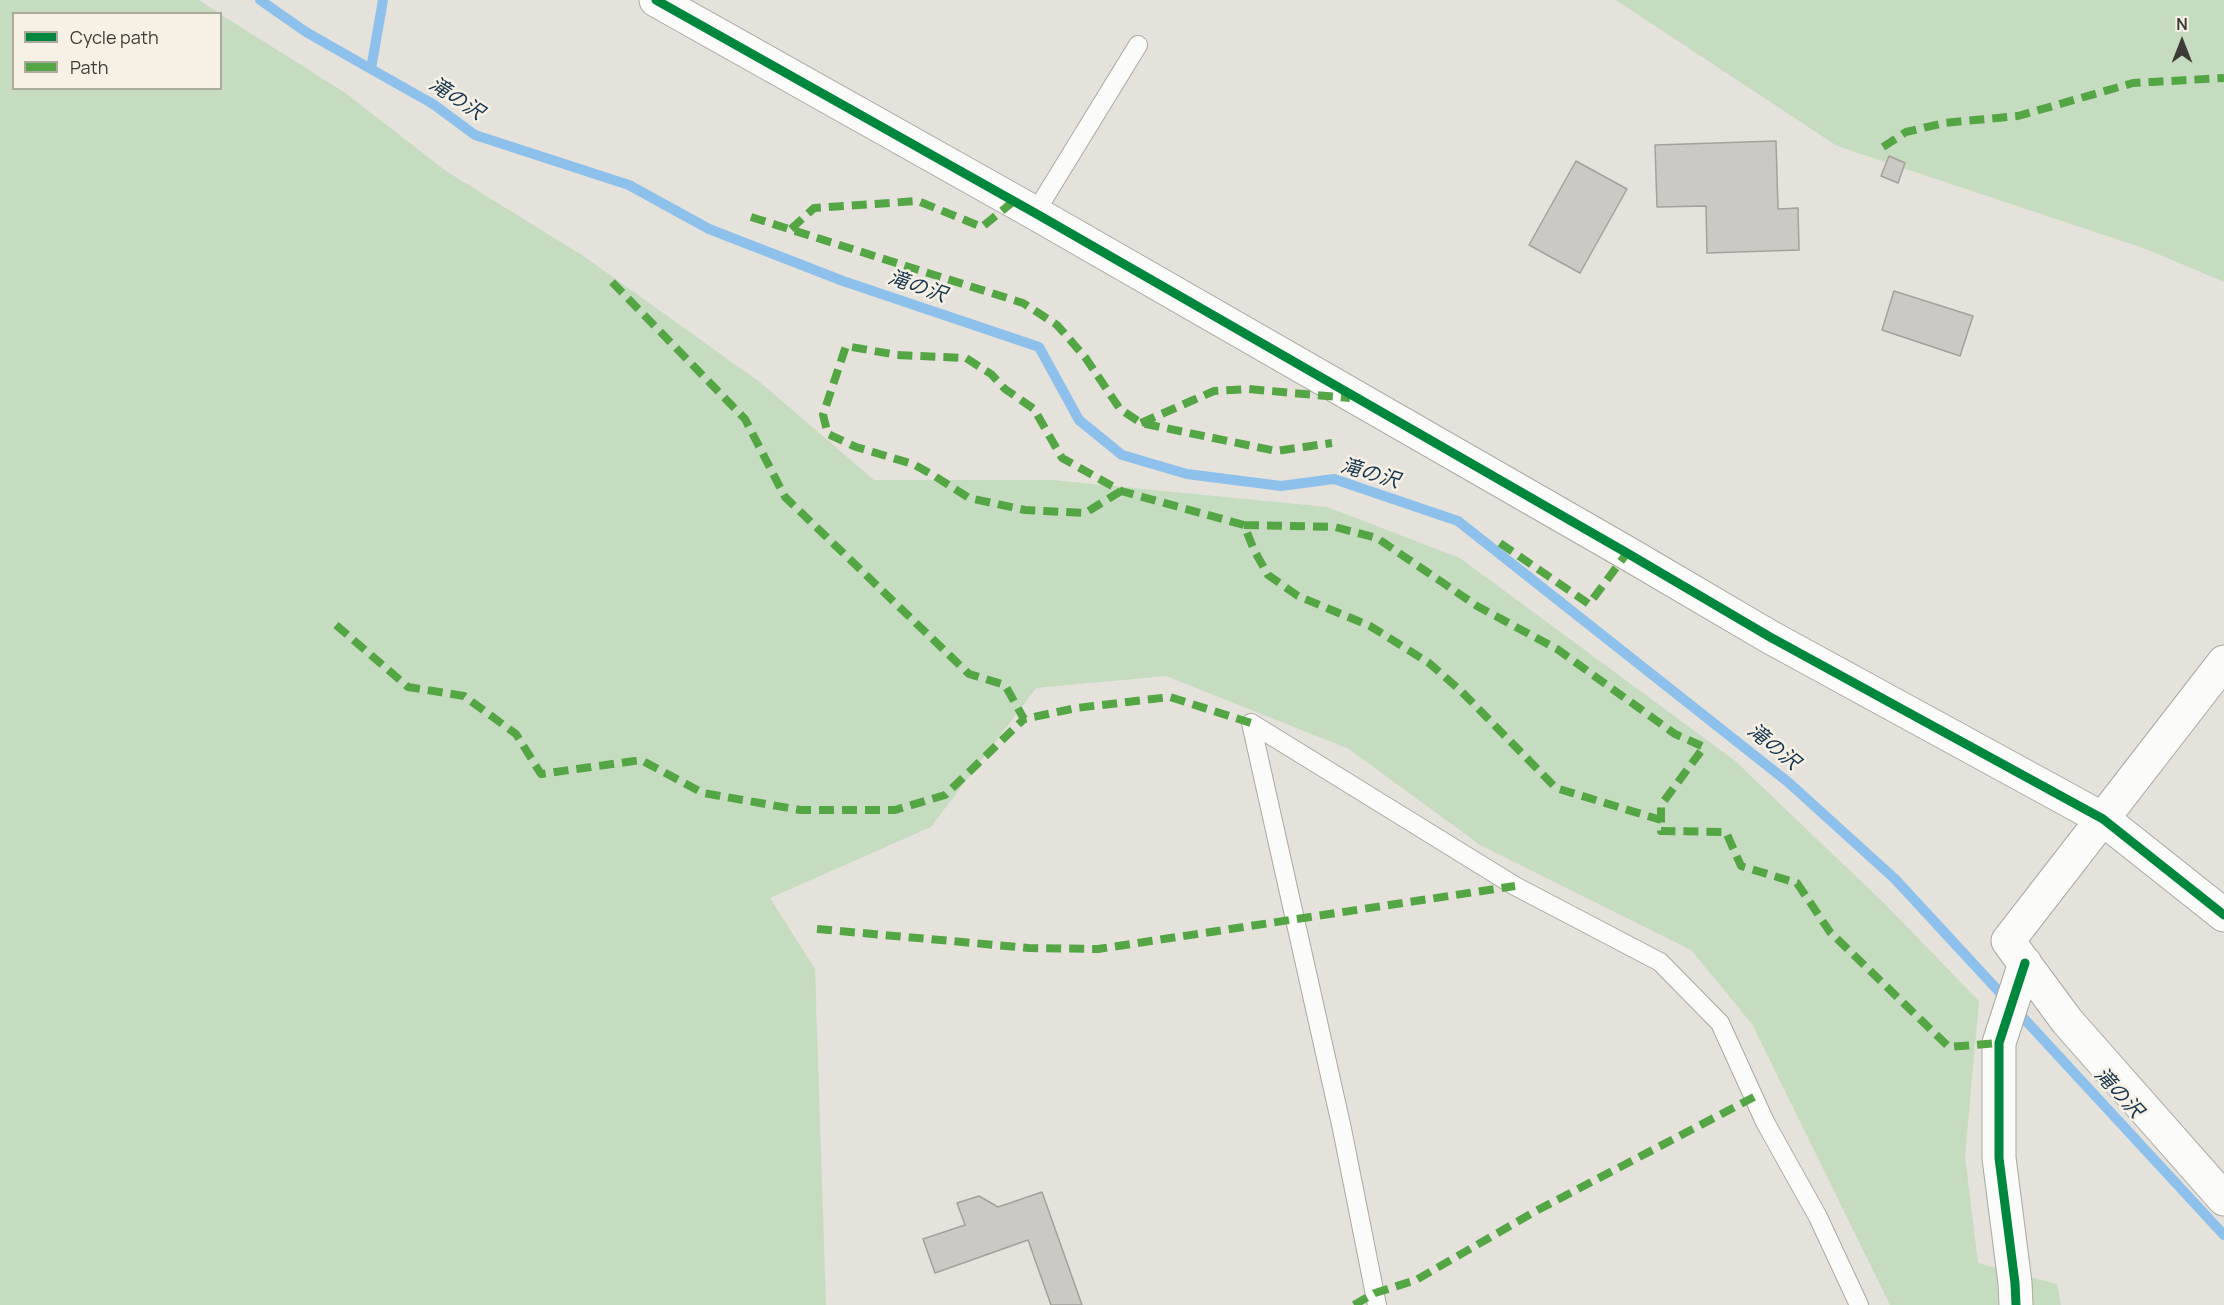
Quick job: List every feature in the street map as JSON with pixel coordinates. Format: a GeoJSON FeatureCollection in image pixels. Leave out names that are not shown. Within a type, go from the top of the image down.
{"type":"FeatureCollection","features":[{"type":"Feature","properties":{"kind":"street"},"geometry":{"type":"LineString","coordinates":[[656,0],[1035,213],[1628,553],[1770,637],[2103,819],[2224,915]]}},
{"type":"Feature","properties":{"kind":"street"},"geometry":{"type":"LineString","coordinates":[[2224,662],[2008,941],[2022,972],[2224,1199]]}},
{"type":"Feature","properties":{"kind":"street"},"geometry":{"type":"LineString","coordinates":[[2016,1305],[1999,1158],[1999,1043],[2022,972]]}},
{"type":"Feature","properties":{"kind":"lane"},"geometry":{"type":"LineString","coordinates":[[1035,213],[1138,45]]}},
{"type":"Feature","properties":{"kind":"lane"},"geometry":{"type":"LineString","coordinates":[[1377,1305],[1342,1129],[1251,723],[1515,886],[1660,962],[1720,1023],[1766,1122],[1818,1217],[1859,1305]]}},
{"type":"Feature","properties":{"kind":"green space"},"geometry":{"type":"Polygon","coordinates":[[[0,0],[199,0],[217,12],[12,12],[12,90],[222,90],[222,15],[344,92],[446,171],[585,257],[761,383],[874,480],[1053,480],[1327,507],[1460,558],[1734,760],[1883,902],[1979,1001],[1965,1156],[1978,1263],[2057,1284],[2061,1305],[1890,1305],[1752,1024],[1691,950],[1480,845],[1349,749],[1166,676],[1036,688],[931,827],[770,898],[815,969],[826,1305],[0,1305],[0,0]]]}},
{"type":"Feature","properties":{"kind":"green space"},"geometry":{"type":"Polygon","coordinates":[[[1616,0],[2224,0],[2224,282],[2146,249],[1837,146],[1616,0]]]}},
{"type":"Feature","properties":{"kind":"building"},"geometry":{"type":"Polygon","coordinates":[[[1776,141],[1778,209],[1798,208],[1799,250],[1707,253],[1706,206],[1657,207],[1655,145],[1776,141]]]}},
{"type":"Feature","properties":{"kind":"building"},"geometry":{"type":"Polygon","coordinates":[[[1889,156],[1905,163],[1898,183],[1881,176],[1889,156]]]}},
{"type":"Feature","properties":{"kind":"building"},"geometry":{"type":"Polygon","coordinates":[[[1576,161],[1627,189],[1580,273],[1529,245],[1576,161]]]}},
{"type":"Feature","properties":{"kind":"building"},"geometry":{"type":"Polygon","coordinates":[[[1894,291],[1973,316],[1960,356],[1882,330],[1894,291]]]}},
{"type":"Feature","properties":{"kind":"building"},"geometry":{"type":"Polygon","coordinates":[[[1042,1192],[1082,1305],[1051,1305],[1028,1240],[935,1273],[923,1239],[965,1225],[957,1203],[979,1196],[998,1207],[1042,1192]]]}},
{"type":"Feature","properties":{"kind":"waterway"},"geometry":{"type":"LineString","coordinates":[[260,0],[306,32],[371,69]]}},
{"type":"Feature","properties":{"kind":"waterway","name":"滝の沢"},"geometry":{"type":"LineString","coordinates":[[383,0],[371,69],[433,104],[475,135],[629,185],[709,229],[843,281],[1039,347],[1079,420],[1122,455],[1187,474],[1281,486],[1334,479],[1458,521],[1788,782],[1895,879],[2224,1235]]}},
{"type":"Feature","properties":{"kind":"marked path"},"geometry":{"type":"LineString","coordinates":[[1883,147],[1906,132],[1944,123],[2018,116],[2133,83],[2224,78]]}},
{"type":"Feature","properties":{"kind":"marked path"},"geometry":{"type":"LineString","coordinates":[[791,229],[814,208],[918,201],[982,227],[1014,201]]}},
{"type":"Feature","properties":{"kind":"marked path"},"geometry":{"type":"LineString","coordinates":[[751,217],[1023,303],[1057,325],[1085,357],[1120,409],[1141,423],[1276,451],[1332,443]]}},
{"type":"Feature","properties":{"kind":"marked path"},"geometry":{"type":"LineString","coordinates":[[612,282],[745,419],[785,497],[969,674],[1005,685],[1024,719],[1076,708],[1170,697],[1251,723]]}},
{"type":"Feature","properties":{"kind":"marked path"},"geometry":{"type":"LineString","coordinates":[[1121,491],[1085,513],[1025,510],[969,498],[913,464],[856,447],[828,434],[823,415],[846,346],[897,355],[966,358],[991,374],[1005,389],[1034,409],[1062,458],[1121,491],[1244,525],[1254,550],[1268,575],[1298,596],[1370,626],[1429,663],[1461,691],[1556,788],[1661,820]]}},
{"type":"Feature","properties":{"kind":"marked path"},"geometry":{"type":"LineString","coordinates":[[1141,423],[1214,391],[1248,389],[1350,398]]}},
{"type":"Feature","properties":{"kind":"marked path"},"geometry":{"type":"LineString","coordinates":[[1244,525],[1335,527],[1377,538],[1477,606],[1557,649],[1675,734],[1704,747],[1661,805],[1661,831],[1726,832],[1741,866],[1797,883],[1830,932],[1949,1047],[1999,1043]]}},
{"type":"Feature","properties":{"kind":"marked path"},"geometry":{"type":"LineString","coordinates":[[1500,543],[1589,604],[1627,553]]}},
{"type":"Feature","properties":{"kind":"marked path"},"geometry":{"type":"LineString","coordinates":[[336,625],[408,687],[464,696],[516,734],[541,774],[641,760],[703,793],[800,810],[895,810],[945,795],[1024,719]]}},
{"type":"Feature","properties":{"kind":"marked path"},"geometry":{"type":"LineString","coordinates":[[817,929],[1029,948],[1098,949],[1515,886]]}},
{"type":"Feature","properties":{"kind":"marked path"},"geometry":{"type":"LineString","coordinates":[[1354,1305],[1375,1293],[1416,1280],[1534,1212],[1754,1097]]}},
{"type":"Feature","properties":{"kind":"cycle path"},"geometry":{"type":"LineString","coordinates":[[656,0],[1035,213],[1770,637],[2103,819],[2224,915]]}},
{"type":"Feature","properties":{"kind":"cycle path"},"geometry":{"type":"LineString","coordinates":[[2016,1305],[1999,1158],[1999,1043],[2025,963]]}}]}
